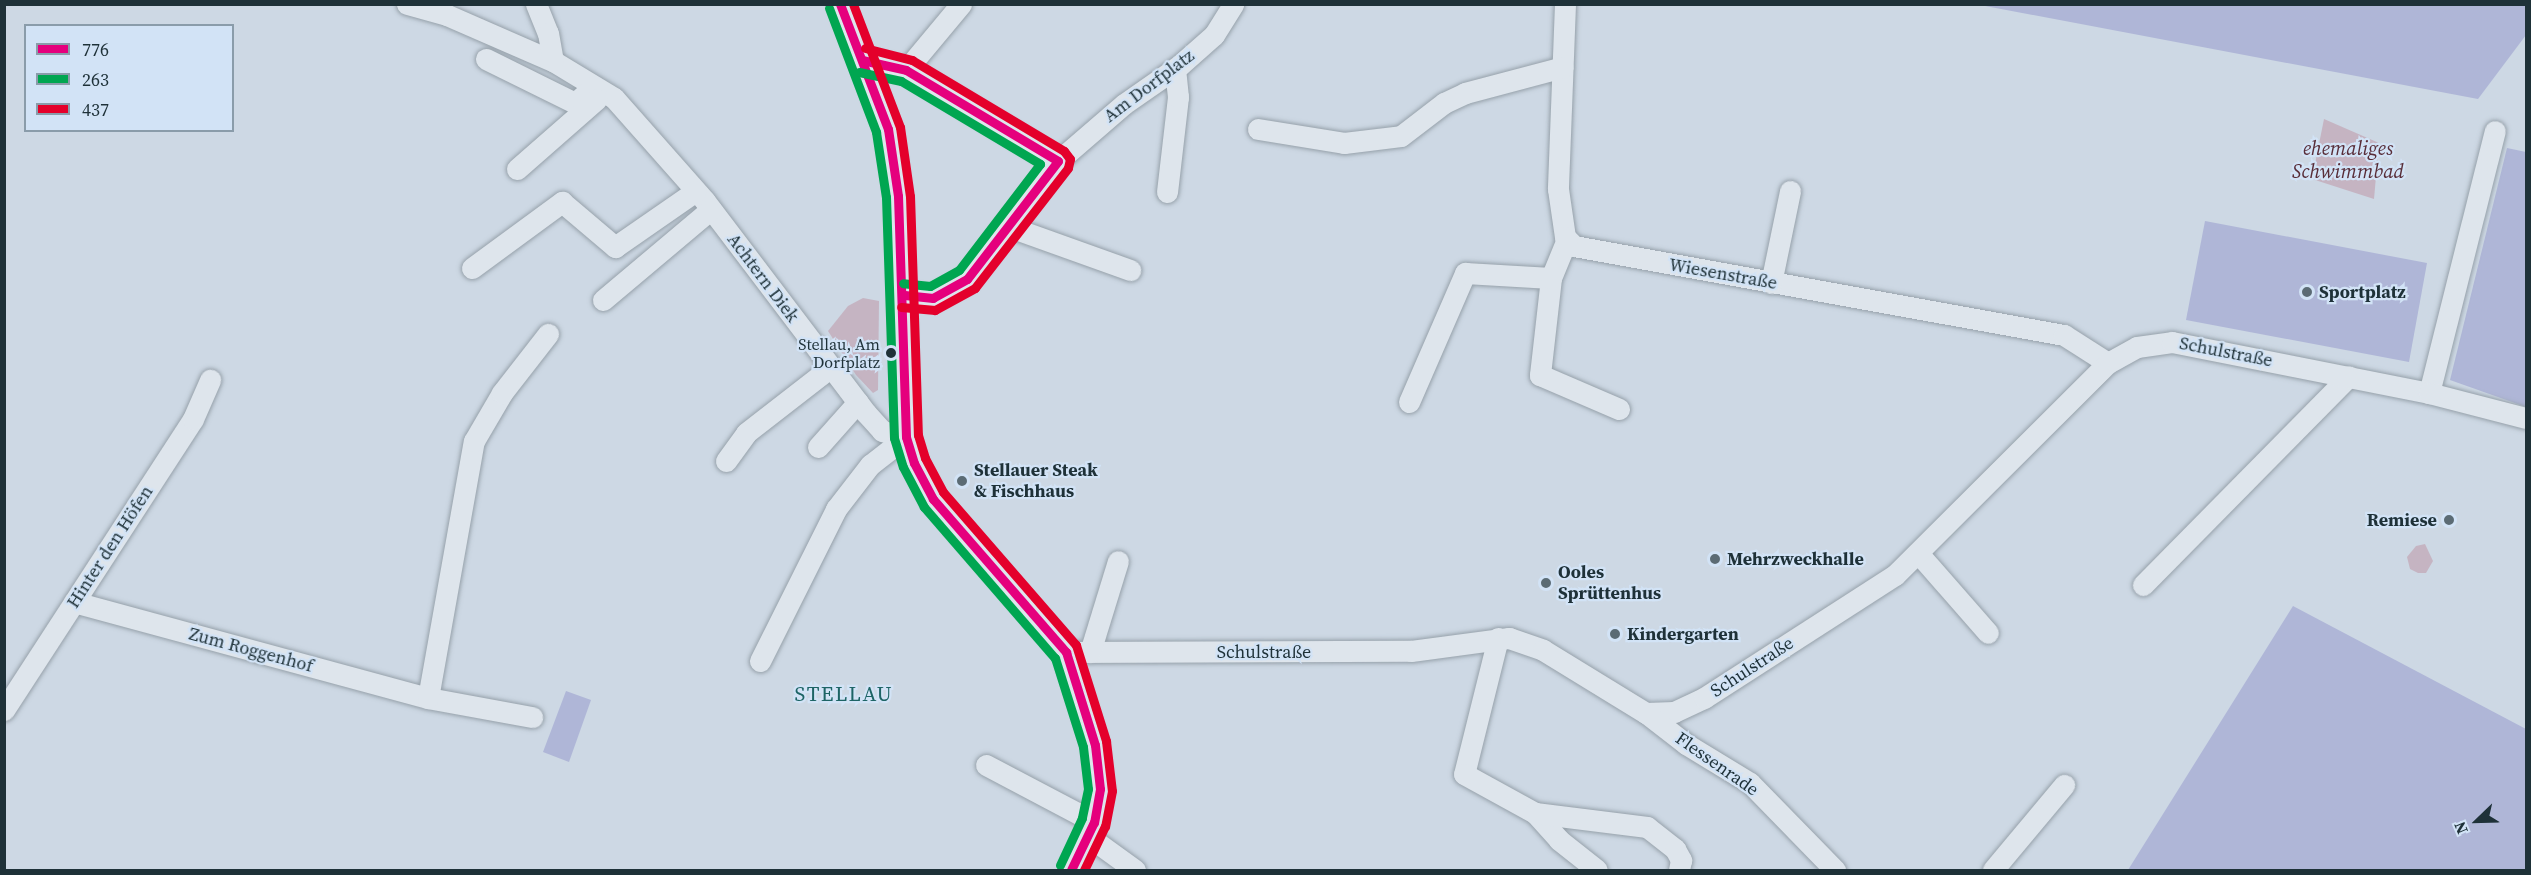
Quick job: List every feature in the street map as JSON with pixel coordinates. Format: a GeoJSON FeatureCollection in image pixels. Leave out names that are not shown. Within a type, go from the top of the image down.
{"type":"FeatureCollection","features":[{"type":"Feature","properties":{"kind":"street","name":"Achtern Diek"},"geometry":{"type":"LineString","coordinates":[[407,4],[447,15],[553,61],[614,98],[711,209],[831,368],[882,431],[906,437]]}},
{"type":"Feature","properties":{"kind":"street"},"geometry":{"type":"LineString","coordinates":[[536,4],[548,33],[553,61]]}},
{"type":"Feature","properties":{"kind":"street"},"geometry":{"type":"LineString","coordinates":[[840,4],[888,129],[898,196],[906,437],[922,482],[933,499],[1066,652],[1095,745],[1100,789],[1091,829],[1071,870]]}},
{"type":"Feature","properties":{"kind":"street"},"geometry":{"type":"LineString","coordinates":[[906,70],[961,4]]}},
{"type":"Feature","properties":{"kind":"street","name":"Am Dorfplatz"},"geometry":{"type":"LineString","coordinates":[[902,295],[933,298],[967,279],[1058,161],[1100,123],[1175,69],[1214,35],[1233,4]]}},
{"type":"Feature","properties":{"kind":"street"},"geometry":{"type":"LineString","coordinates":[[1565,4],[1558,189],[1567,239],[1551,278],[1540,375],[1619,409]]}},
{"type":"Feature","properties":{"kind":"street"},"geometry":{"type":"LineString","coordinates":[[486,59],[575,103],[599,89]]}},
{"type":"Feature","properties":{"kind":"street"},"geometry":{"type":"LineString","coordinates":[[862,60],[906,70],[1058,161]]}},
{"type":"Feature","properties":{"kind":"street"},"geometry":{"type":"LineString","coordinates":[[1258,129],[1344,143],[1401,136],[1444,103],[1466,93],[1563,67]]}},
{"type":"Feature","properties":{"kind":"street"},"geometry":{"type":"LineString","coordinates":[[1167,192],[1178,97],[1175,69]]}},
{"type":"Feature","properties":{"kind":"street"},"geometry":{"type":"LineString","coordinates":[[517,168],[599,89]]}},
{"type":"Feature","properties":{"kind":"street"},"geometry":{"type":"LineString","coordinates":[[2429,393],[2495,131]]}},
{"type":"Feature","properties":{"kind":"street"},"geometry":{"type":"LineString","coordinates":[[472,268],[562,202],[615,248],[696,191]]}},
{"type":"Feature","properties":{"kind":"street"},"geometry":{"type":"LineString","coordinates":[[1771,283],[1790,191]]}},
{"type":"Feature","properties":{"kind":"street"},"geometry":{"type":"LineString","coordinates":[[603,300],[711,209]]}},
{"type":"Feature","properties":{"kind":"street"},"geometry":{"type":"LineString","coordinates":[[1007,226],[1130,270]]}},
{"type":"Feature","properties":{"kind":"street","name":"Wiesenstraße"},"geometry":{"type":"LineString","coordinates":[[1567,239],[1574,246],[2064,335],[2108,363]]}},
{"type":"Feature","properties":{"kind":"street"},"geometry":{"type":"LineString","coordinates":[[1409,402],[1465,273],[1551,278]]}},
{"type":"Feature","properties":{"kind":"street"},"geometry":{"type":"LineString","coordinates":[[428,698],[474,441],[502,393],[548,334]]}},
{"type":"Feature","properties":{"kind":"street","name":"Schulstraße"},"geometry":{"type":"LineString","coordinates":[[1066,652],[1411,651],[1498,638],[1522,639],[1646,713],[1674,712],[1704,698],[1895,575],[2108,363],[2137,347],[2172,342],[2429,393],[2526,418]]}},
{"type":"Feature","properties":{"kind":"street"},"geometry":{"type":"LineString","coordinates":[[726,461],[746,433],[831,368]]}},
{"type":"Feature","properties":{"kind":"street"},"geometry":{"type":"LineString","coordinates":[[2143,585],[2349,376]]}},
{"type":"Feature","properties":{"kind":"street","name":"Hinter den Höfen"},"geometry":{"type":"LineString","coordinates":[[4,710],[193,419],[210,380]]}},
{"type":"Feature","properties":{"kind":"street"},"geometry":{"type":"LineString","coordinates":[[818,447],[858,402]]}},
{"type":"Feature","properties":{"kind":"street"},"geometry":{"type":"LineString","coordinates":[[760,661],[837,509],[870,465],[906,437]]}},
{"type":"Feature","properties":{"kind":"street"},"geometry":{"type":"LineString","coordinates":[[1918,553],[1988,633]]}},
{"type":"Feature","properties":{"kind":"street"},"geometry":{"type":"LineString","coordinates":[[1090,652],[1118,561]]}},
{"type":"Feature","properties":{"kind":"street","name":"Zum Roggenhof"},"geometry":{"type":"LineString","coordinates":[[74,602],[428,698],[532,717]]}},
{"type":"Feature","properties":{"kind":"street"},"geometry":{"type":"LineString","coordinates":[[1498,638],[1464,774],[1535,813],[1559,840],[1597,870]]}},
{"type":"Feature","properties":{"kind":"street","name":"Flessenrade"},"geometry":{"type":"LineString","coordinates":[[1646,713],[1750,783],[1835,870]]}},
{"type":"Feature","properties":{"kind":"street"},"geometry":{"type":"LineString","coordinates":[[986,765],[1091,829],[1135,870]]}},
{"type":"Feature","properties":{"kind":"street"},"geometry":{"type":"LineString","coordinates":[[1993,870],[2064,785]]}},
{"type":"Feature","properties":{"kind":"street"},"geometry":{"type":"LineString","coordinates":[[1535,813],[1647,827],[1675,849],[1681,860],[1680,870]]}},
{"type":"Feature","properties":{"kind":"shaded area"},"geometry":{"type":"Polygon","coordinates":[[[1980,5],[2526,5],[2526,35],[2478,99],[1980,5]]]}},
{"type":"Feature","properties":{"kind":"shaded area"},"geometry":{"type":"Polygon","coordinates":[[[2507,148],[2526,152],[2526,407],[2450,380],[2507,148]]]}},
{"type":"Feature","properties":{"kind":"shaded area","name":"Sportplatz"},"geometry":{"type":"Polygon","coordinates":[[[2205,221],[2427,263],[2409,362],[2186,320],[2205,221]]]}},
{"type":"Feature","properties":{"kind":"shaded area"},"geometry":{"type":"Polygon","coordinates":[[[2293,606],[2526,729],[2526,870],[2128,870],[2293,606]]]}},
{"type":"Feature","properties":{"kind":"shaded area"},"geometry":{"type":"Polygon","coordinates":[[[566,691],[591,700],[569,762],[543,752],[566,691]]]}},
{"type":"Feature","properties":{"kind":"water","name":"ehemaliges Schwimmbad"},"geometry":{"type":"Polygon","coordinates":[[[2324,119],[2379,143],[2374,199],[2312,179],[2324,119]]]}},
{"type":"Feature","properties":{"kind":"water"},"geometry":{"type":"Polygon","coordinates":[[[863,298],[879,301],[878,390],[873,393],[856,375],[828,331],[848,306],[863,298]]]}},
{"type":"Feature","properties":{"kind":"water"},"geometry":{"type":"Polygon","coordinates":[[[2425,544],[2433,561],[2426,573],[2418,573],[2410,569],[2407,557],[2416,546],[2425,544]]]}},
{"type":"Feature","properties":{"kind":"transit line","name":"776"},"geometry":{"type":"LineString","coordinates":[[840,4],[888,129],[898,196],[906,437],[914,463],[933,499],[1066,652],[1095,745],[1100,789],[1094,822],[1071,870]]}},
{"type":"Feature","properties":{"kind":"transit line","name":"437"},"geometry":{"type":"LineString","coordinates":[[853,4],[900,127],[910,196],[918,435],[925,458],[943,492],[1076,645],[1106,741],[1112,791],[1105,826],[1084,870]]}},
{"type":"Feature","properties":{"kind":"transit line","name":"263"},"geometry":{"type":"LineString","coordinates":[[829,8],[876,132],[886,197],[894,438],[903,467],[924,507],[1055,658],[1083,747],[1088,789],[1082,818],[1060,865]]}},
{"type":"Feature","properties":{"kind":"transit line","name":"437"},"geometry":{"type":"LineString","coordinates":[[865,48],[912,60],[1064,151],[1070,159],[1068,168],[975,288],[935,310],[901,307]]}},
{"type":"Feature","properties":{"kind":"transit line","name":"776"},"geometry":{"type":"LineString","coordinates":[[862,60],[906,70],[1058,161],[967,279],[933,298],[902,295]]}},
{"type":"Feature","properties":{"kind":"transit line","name":"263"},"geometry":{"type":"LineString","coordinates":[[859,72],[901,81],[1040,164],[959,270],[930,286],[903,283]]}},
{"type":"Feature","properties":{"kind":"place","name":"Sportplatz"},"geometry":{"type":"Point","coordinates":[2307,292]}},
{"type":"Feature","properties":{"kind":"place","name":"Stellau, Am Dorfplatz"},"geometry":{"type":"Point","coordinates":[891,353]}},
{"type":"Feature","properties":{"kind":"place","name":"Stellauer Steak & Fischhaus"},"geometry":{"type":"Point","coordinates":[962,481]}},
{"type":"Feature","properties":{"kind":"place","name":"Remiese"},"geometry":{"type":"Point","coordinates":[2449,520]}},
{"type":"Feature","properties":{"kind":"place","name":"Mehrzweckhalle"},"geometry":{"type":"Point","coordinates":[1715,559]}},
{"type":"Feature","properties":{"kind":"place","name":"Ooles Sprüttenhus"},"geometry":{"type":"Point","coordinates":[1546,583]}},
{"type":"Feature","properties":{"kind":"place","name":"Kindergarten"},"geometry":{"type":"Point","coordinates":[1615,634]}},
{"type":"Feature","properties":{"kind":"district","name":"STELLAU"},"geometry":{"type":"Point","coordinates":[844,694]}}]}
